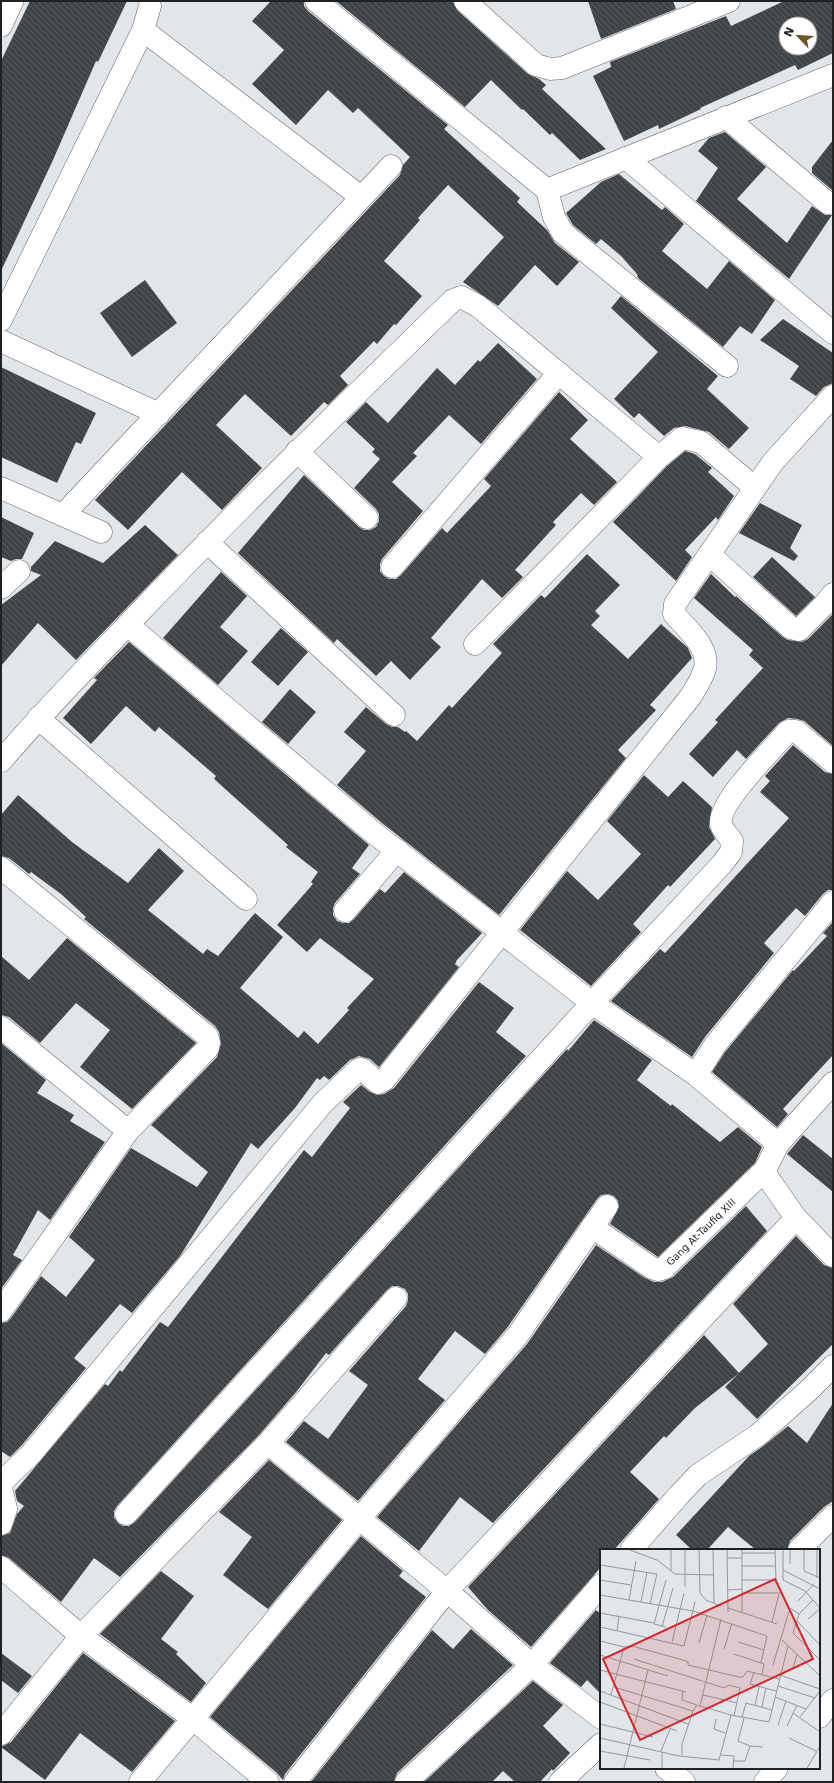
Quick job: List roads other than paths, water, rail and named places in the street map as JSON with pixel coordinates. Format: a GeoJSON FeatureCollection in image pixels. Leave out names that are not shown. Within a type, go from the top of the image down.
{"type":"FeatureCollection","features":[{"type":"Feature","properties":{"kind":"street"},"geometry":{"type":"LineString","coordinates":[[1,26],[12,2],[10,1]]}},
{"type":"Feature","properties":{"kind":"street"},"geometry":{"type":"LineString","coordinates":[[316,1],[547,190],[554,217],[563,233],[727,366]]}},
{"type":"Feature","properties":{"kind":"street"},"geometry":{"type":"LineString","coordinates":[[465,1],[536,65],[550,69],[562,68],[729,1]]}},
{"type":"Feature","properties":{"kind":"street"},"geometry":{"type":"LineString","coordinates":[[1,320],[143,30],[150,6]]}},
{"type":"Feature","properties":{"kind":"street"},"geometry":{"type":"LineString","coordinates":[[143,30],[361,198]]}},
{"type":"Feature","properties":{"kind":"street"},"geometry":{"type":"LineString","coordinates":[[547,190],[726,117],[831,78]]}},
{"type":"Feature","properties":{"kind":"street"},"geometry":{"type":"LineString","coordinates":[[726,117],[828,203]]}},
{"type":"Feature","properties":{"kind":"street"},"geometry":{"type":"LineString","coordinates":[[626,158],[833,333]]}},
{"type":"Feature","properties":{"kind":"street"},"geometry":{"type":"LineString","coordinates":[[63,515],[391,166]]}},
{"type":"Feature","properties":{"kind":"street"},"geometry":{"type":"LineString","coordinates":[[1,761],[38,718],[207,542],[297,451],[453,300],[461,298],[478,306],[659,456]]}},
{"type":"Feature","properties":{"kind":"street"},"geometry":{"type":"LineString","coordinates":[[1,341],[159,414]]}},
{"type":"Feature","properties":{"kind":"street"},"geometry":{"type":"LineString","coordinates":[[392,567],[560,373]]}},
{"type":"Feature","properties":{"kind":"street"},"geometry":{"type":"LineString","coordinates":[[1,1524],[6,1510],[1,1486],[3,1481],[31,1454],[323,1103],[359,1068],[378,1083],[384,1080],[691,696],[704,673],[706,659],[704,651],[674,614],[675,604],[773,462],[833,396]]}},
{"type":"Feature","properties":{"kind":"street"},"geometry":{"type":"LineString","coordinates":[[475,644],[659,456],[682,438],[700,442],[755,488]]}},
{"type":"Feature","properties":{"kind":"street"},"geometry":{"type":"LineString","coordinates":[[297,451],[367,518]]}},
{"type":"Feature","properties":{"kind":"street"},"geometry":{"type":"LineString","coordinates":[[1,488],[101,532]]}},
{"type":"Feature","properties":{"kind":"street"},"geometry":{"type":"LineString","coordinates":[[207,542],[394,715]]}},
{"type":"Feature","properties":{"kind":"street"},"geometry":{"type":"LineString","coordinates":[[709,554],[791,628],[799,630],[833,594]]}},
{"type":"Feature","properties":{"kind":"street"},"geometry":{"type":"LineString","coordinates":[[1,588],[20,571]]}},
{"type":"Feature","properties":{"kind":"street"},"geometry":{"type":"LineString","coordinates":[[128,625],[397,850],[592,1003],[696,1075],[778,1144]]}},
{"type":"Feature","properties":{"kind":"street"},"geometry":{"type":"LineString","coordinates":[[38,718],[246,899]]}},
{"type":"Feature","properties":{"kind":"street"},"geometry":{"type":"LineString","coordinates":[[126,1514],[592,1003],[722,864],[731,852],[732,842],[722,828],[721,815],[734,792],[788,731],[796,731],[833,762]]}},
{"type":"Feature","properties":{"kind":"street"},"geometry":{"type":"LineString","coordinates":[[345,911],[397,850]]}},
{"type":"Feature","properties":{"kind":"street"},"geometry":{"type":"LineString","coordinates":[[1,868],[207,1036],[210,1042],[208,1048],[128,1131],[1,1311]]}},
{"type":"Feature","properties":{"kind":"street"},"geometry":{"type":"LineString","coordinates":[[696,1075],[715,1045],[833,902]]}},
{"type":"Feature","properties":{"kind":"street"},"geometry":{"type":"LineString","coordinates":[[1,1027],[128,1131]]}},
{"type":"Feature","properties":{"kind":"street"},"geometry":{"type":"LineString","coordinates":[[833,1083],[778,1144],[765,1170],[766,1176],[796,1218],[833,1256]]}},
{"type":"Feature","properties":{"kind":"street","name":"Gang At-Taufiq XIII"},"geometry":{"type":"LineString","coordinates":[[592,1227],[652,1268],[658,1270],[664,1268],[765,1170]]}},
{"type":"Feature","properties":{"kind":"street"},"geometry":{"type":"LineString","coordinates":[[140,1782],[360,1518],[517,1336],[607,1206]]}},
{"type":"Feature","properties":{"kind":"street"},"geometry":{"type":"LineString","coordinates":[[295,1782],[447,1591],[796,1218]]}},
{"type":"Feature","properties":{"kind":"street"},"geometry":{"type":"LineString","coordinates":[[1,1734],[82,1636],[268,1443],[396,1298]]}},
{"type":"Feature","properties":{"kind":"street"},"geometry":{"type":"LineString","coordinates":[[632,1549],[698,1475],[758,1435],[808,1391],[833,1366]]}},
{"type":"Feature","properties":{"kind":"street"},"geometry":{"type":"LineString","coordinates":[[268,1443],[447,1591],[532,1665],[600,1717]]}},
{"type":"Feature","properties":{"kind":"street"},"geometry":{"type":"LineString","coordinates":[[800,1549],[833,1516]]}},
{"type":"Feature","properties":{"kind":"street"},"geometry":{"type":"LineString","coordinates":[[1,1567],[82,1636],[192,1718],[268,1782]]}},
{"type":"Feature","properties":{"kind":"street"},"geometry":{"type":"LineString","coordinates":[[406,1782],[532,1665],[600,1586]]}},
{"type":"Feature","properties":{"kind":"street"},"geometry":{"type":"LineString","coordinates":[[820,1716],[833,1700]]}},
{"type":"Feature","properties":{"kind":"street"},"geometry":{"type":"LineString","coordinates":[[560,1782],[600,1745]]}},
{"type":"Feature","properties":{"kind":"street"},"geometry":{"type":"LineString","coordinates":[[667,1769],[684,1782]]}},
{"type":"Feature","properties":{"kind":"street"},"geometry":{"type":"LineString","coordinates":[[765,1782],[776,1769]]}}]}
